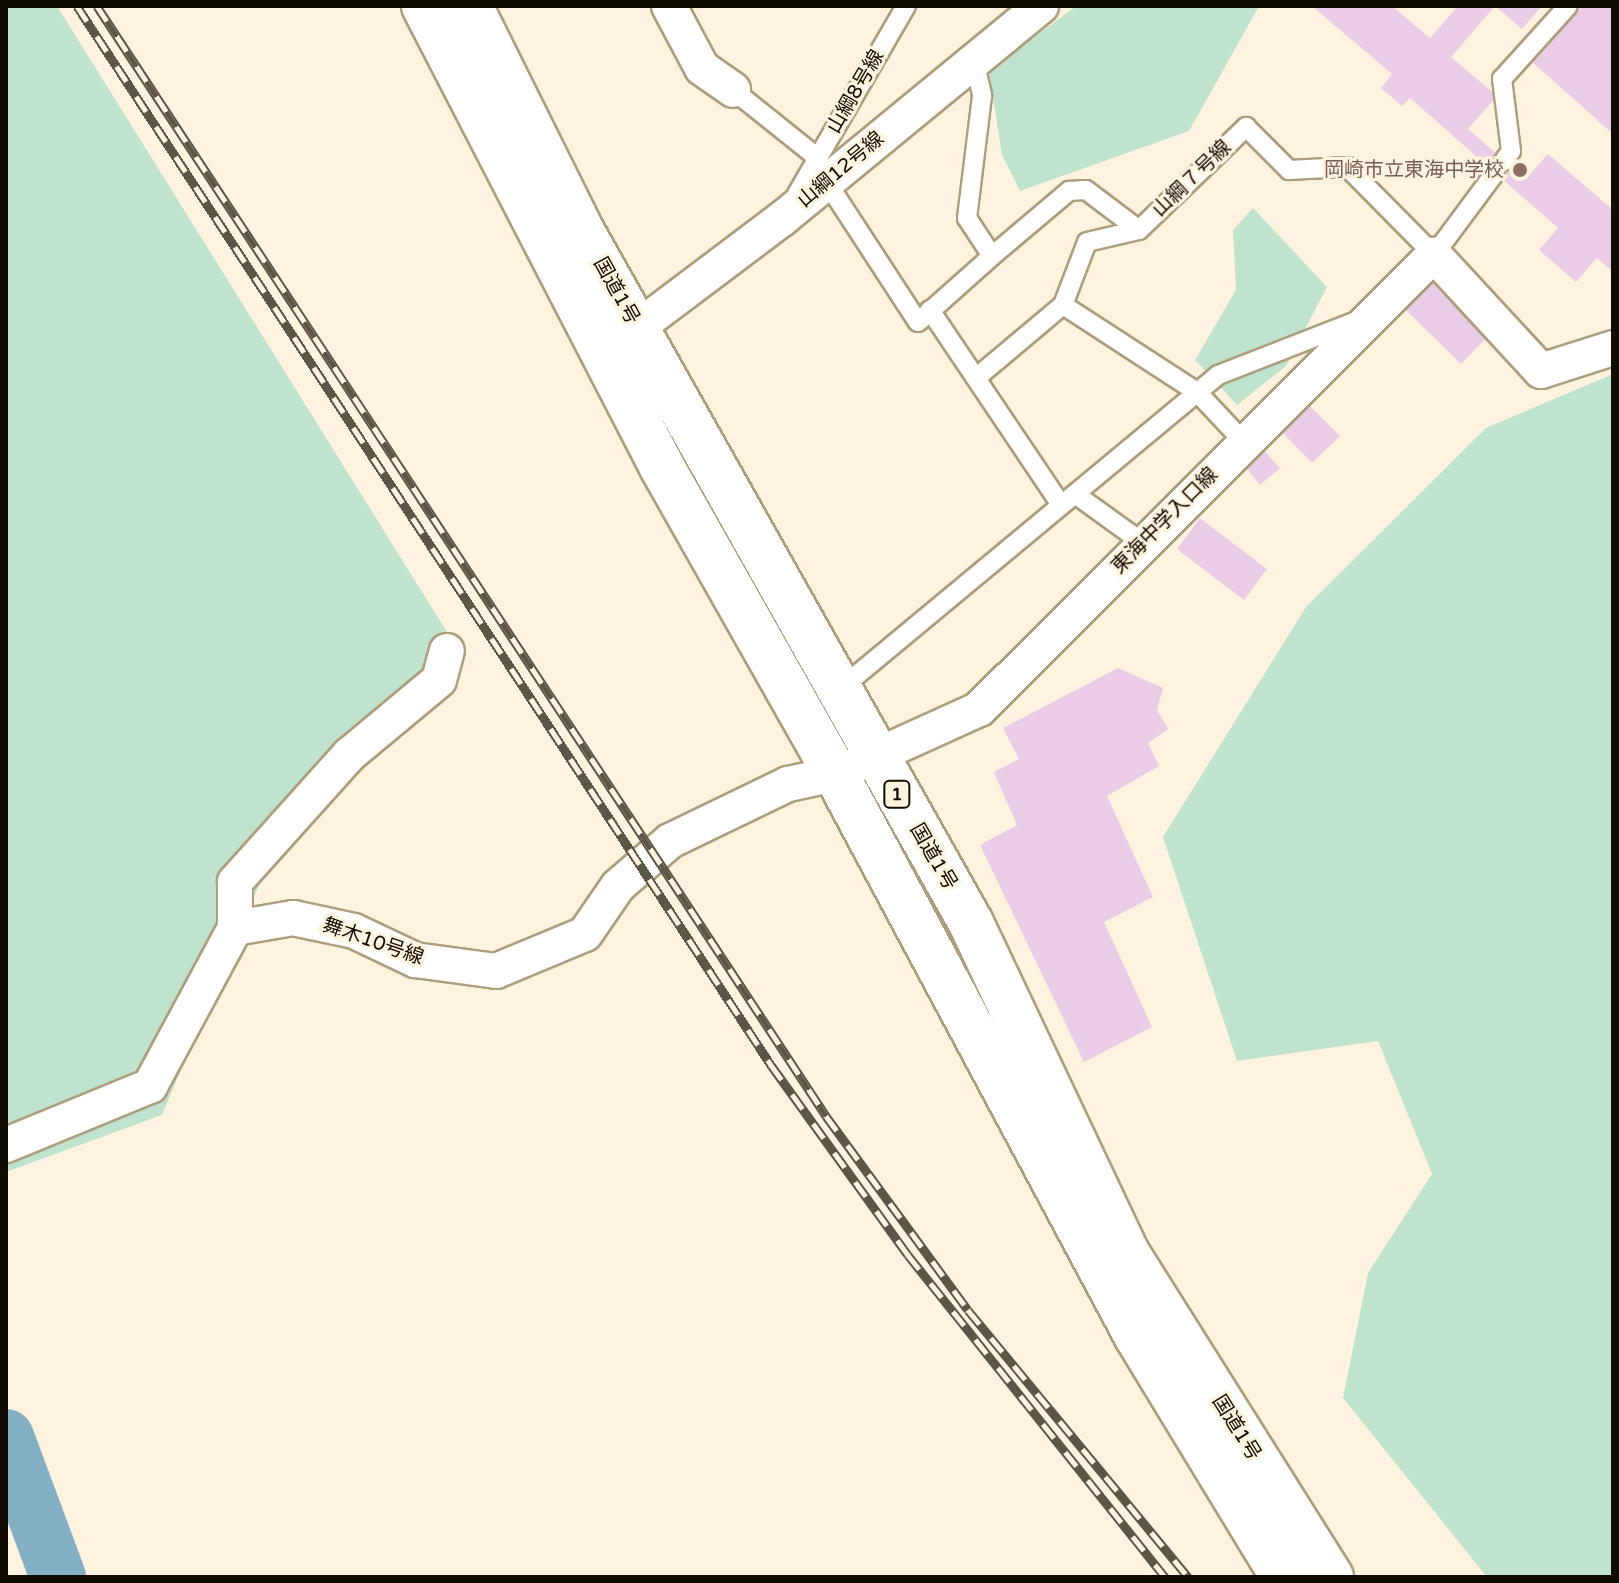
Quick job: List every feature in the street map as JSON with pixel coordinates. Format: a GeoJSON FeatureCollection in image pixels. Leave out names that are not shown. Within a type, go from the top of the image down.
{"type":"FeatureCollection","features":[{"type":"Feature","properties":{"kind":"highway","name":"国道1号"},"geometry":{"type":"LineString","coordinates":[[424,6],[662,467],[856,765],[971,923],[1127,1253],[1331,1577]]}},
{"type":"Feature","properties":{"kind":"highway","name":"国道1号"},"geometry":{"type":"LineString","coordinates":[[470,6],[513,102],[838,691],[856,765],[1136,1335],[1283,1577]]}},
{"type":"Feature","properties":{"kind":"street"},"geometry":{"type":"LineString","coordinates":[[669,6],[702,68],[733,90]]}},
{"type":"Feature","properties":{"kind":"street","name":"山綱12号線"},"geometry":{"type":"LineString","coordinates":[[637,328],[783,218],[822,169],[974,60],[1041,6]]}},
{"type":"Feature","properties":{"kind":"street","name":"東海中学入口線"},"geometry":{"type":"LineString","coordinates":[[856,765],[979,709],[1243,441],[1434,255]]}},
{"type":"Feature","properties":{"kind":"street"},"geometry":{"type":"LineString","coordinates":[[1434,255],[1541,371],[1613,348]]}},
{"type":"Feature","properties":{"kind":"street"},"geometry":{"type":"LineString","coordinates":[[6,1145],[150,1086],[235,928],[235,882],[349,755],[439,680],[447,651]]}},
{"type":"Feature","properties":{"kind":"street","name":"舞木10号線"},"geometry":{"type":"LineString","coordinates":[[235,928],[293,918],[354,931],[415,960],[496,971],[585,934],[618,886],[670,841],[788,784],[856,765]]}},
{"type":"Feature","properties":{"kind":"lane","name":"山綱8号線"},"geometry":{"type":"LineString","coordinates":[[822,169],[906,6]]}},
{"type":"Feature","properties":{"kind":"lane"},"geometry":{"type":"LineString","coordinates":[[1434,255],[1511,151],[1502,79],[1568,6]]}},
{"type":"Feature","properties":{"kind":"lane"},"geometry":{"type":"LineString","coordinates":[[974,60],[982,96],[967,218],[992,256]]}},
{"type":"Feature","properties":{"kind":"lane"},"geometry":{"type":"LineString","coordinates":[[733,90],[822,169],[918,322],[930,310],[976,378],[1068,500],[1143,543]]}},
{"type":"Feature","properties":{"kind":"lane","name":"山綱７号線"},"geometry":{"type":"LineString","coordinates":[[930,310],[1069,191],[1086,190],[1139,230],[1246,127],[1289,170],[1347,167],[1434,255]]}},
{"type":"Feature","properties":{"kind":"lane"},"geometry":{"type":"LineString","coordinates":[[976,378],[1063,305],[1087,242],[1139,230]]}},
{"type":"Feature","properties":{"kind":"lane"},"geometry":{"type":"LineString","coordinates":[[1063,305],[1197,392],[1243,441]]}},
{"type":"Feature","properties":{"kind":"lane"},"geometry":{"type":"LineString","coordinates":[[838,691],[1218,375],[1372,315]]}},
{"type":"Feature","properties":{"kind":"green space"},"geometry":{"type":"Polygon","coordinates":[[[6,6],[57,6],[460,653],[324,782],[262,878],[162,1115],[6,1172],[6,6]]]}},
{"type":"Feature","properties":{"kind":"green space"},"geometry":{"type":"Polygon","coordinates":[[[1076,6],[1258,8],[1189,131],[1020,191],[1002,155],[989,71],[1076,6]]]}},
{"type":"Feature","properties":{"kind":"green space"},"geometry":{"type":"Polygon","coordinates":[[[1253,208],[1327,287],[1286,366],[1237,405],[1195,360],[1236,290],[1233,230],[1253,208]]]}},
{"type":"Feature","properties":{"kind":"green space"},"geometry":{"type":"Polygon","coordinates":[[[1613,374],[1613,1577],[1487,1577],[1343,1398],[1368,1273],[1432,1174],[1378,1041],[1237,1061],[1163,837],[1306,607],[1486,428],[1613,374]]]}},
{"type":"Feature","properties":{"kind":"building"},"geometry":{"type":"Polygon","coordinates":[[[1312,6],[1392,6],[1430,38],[1458,6],[1495,6],[1451,57],[1497,96],[1468,129],[1526,179],[1548,154],[1613,210],[1613,272],[1597,258],[1576,282],[1539,250],[1558,228],[1410,98],[1402,106],[1381,88],[1392,74],[1312,6]]]}},
{"type":"Feature","properties":{"kind":"building"},"geometry":{"type":"Polygon","coordinates":[[[1495,6],[1542,6],[1522,29],[1495,6]]]}},
{"type":"Feature","properties":{"kind":"building"},"geometry":{"type":"Polygon","coordinates":[[[1582,6],[1613,6],[1613,134],[1532,62],[1582,6]]]}},
{"type":"Feature","properties":{"kind":"building"},"geometry":{"type":"Polygon","coordinates":[[[1435,281],[1489,335],[1461,364],[1406,310],[1435,281]]]}},
{"type":"Feature","properties":{"kind":"building"},"geometry":{"type":"Polygon","coordinates":[[[1309,405],[1340,436],[1312,463],[1282,432],[1309,405]]]}},
{"type":"Feature","properties":{"kind":"building"},"geometry":{"type":"Polygon","coordinates":[[[1261,447],[1280,468],[1260,485],[1242,463],[1261,447]]]}},
{"type":"Feature","properties":{"kind":"building"},"geometry":{"type":"Polygon","coordinates":[[[1200,518],[1267,569],[1244,600],[1177,549],[1200,518]]]}},
{"type":"Feature","properties":{"kind":"building"},"geometry":{"type":"Polygon","coordinates":[[[1118,668],[1163,688],[1157,710],[1168,729],[1148,743],[1159,766],[1107,796],[1153,897],[1104,922],[1152,1027],[1084,1062],[980,845],[1017,825],[994,772],[1019,759],[1003,728],[1118,668]]]}},
{"type":"Feature","properties":{"kind":"waterway"},"geometry":{"type":"LineString","coordinates":[[6,1437],[58,1577]]}},
{"type":"Feature","properties":{"kind":"railway"},"geometry":{"type":"LineString","coordinates":[[77,6],[771,1065],[908,1255],[1165,1577]]}},
{"type":"Feature","properties":{"kind":"railway"},"geometry":{"type":"LineString","coordinates":[[97,6],[826,1116],[968,1310],[1188,1577]]}},
{"type":"Feature","properties":{"kind":"place","name":"岡崎市立東海中学校"},"geometry":{"type":"Point","coordinates":[1520,170]}}]}
